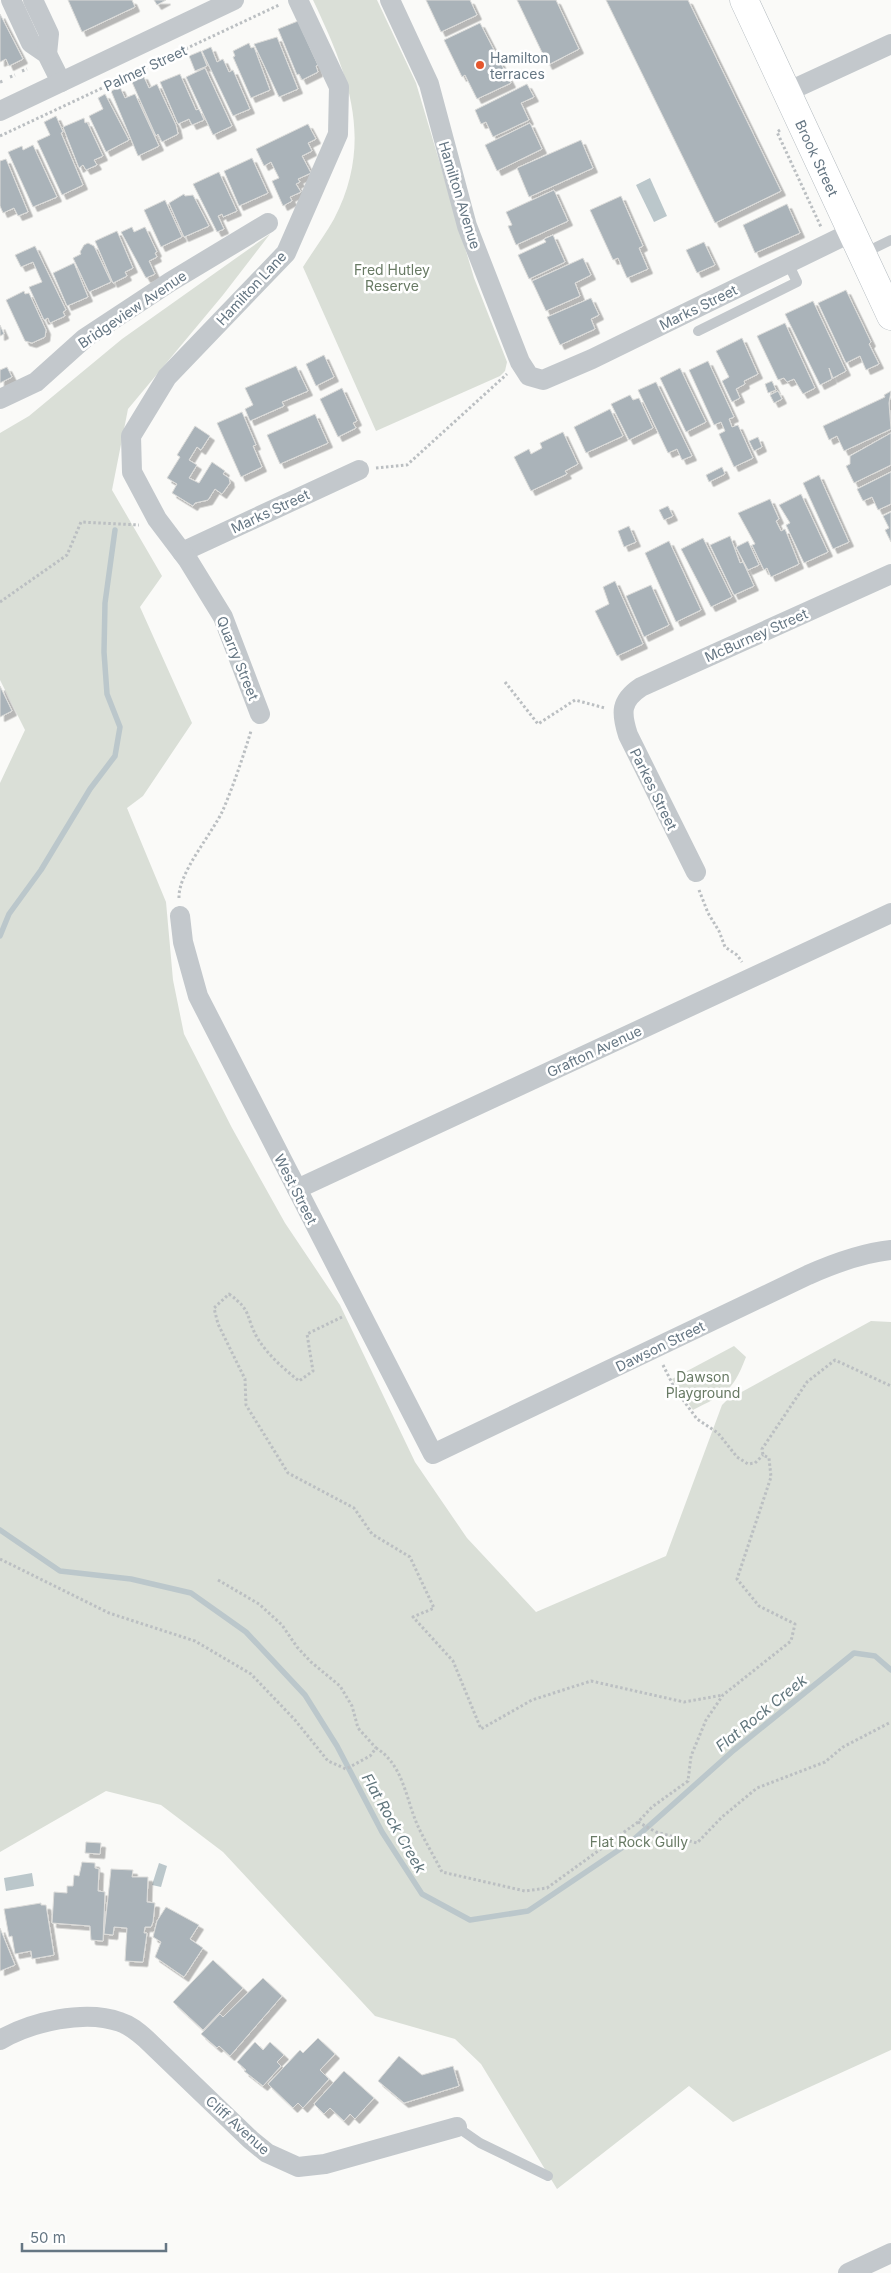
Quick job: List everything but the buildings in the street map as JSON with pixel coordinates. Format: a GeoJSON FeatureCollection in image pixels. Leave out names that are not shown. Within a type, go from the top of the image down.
{"type":"FeatureCollection","features":[{"type":"Feature","properties":{"kind":"main road","name":"Brook Street"},"geometry":{"type":"LineString","coordinates":[[744,0],[891,316]]}},
{"type":"Feature","properties":{"kind":"street"},"geometry":{"type":"LineString","coordinates":[[10,0],[31,43],[47,54],[61,82]]}},
{"type":"Feature","properties":{"kind":"street"},"geometry":{"type":"LineString","coordinates":[[33,0],[49,34],[47,54]]}},
{"type":"Feature","properties":{"kind":"street","name":"Palmer Street"},"geometry":{"type":"LineString","coordinates":[[0,111],[234,0]]}},
{"type":"Feature","properties":{"kind":"street","name":"Hamilton Avenue"},"geometry":{"type":"LineString","coordinates":[[390,0],[429,84],[466,226],[520,362],[529,376],[543,380]]}},
{"type":"Feature","properties":{"kind":"street","name":"Hamilton Lane"},"geometry":{"type":"LineString","coordinates":[[182,552],[162,526],[132,472],[131,436],[168,377],[286,253],[338,134],[339,87],[290,2]]}},
{"type":"Feature","properties":{"kind":"street"},"geometry":{"type":"LineString","coordinates":[[787,92],[891,44]]}},
{"type":"Feature","properties":{"kind":"street","name":"Bridgeview Avenue"},"geometry":{"type":"LineString","coordinates":[[0,398],[36,382],[85,338],[170,282],[268,224]]}},
{"type":"Feature","properties":{"kind":"street","name":"Marks Street"},"geometry":{"type":"LineString","coordinates":[[543,380],[592,359],[788,263],[857,243]]}},
{"type":"Feature","properties":{"kind":"street","name":"Marks Street"},"geometry":{"type":"LineString","coordinates":[[182,552],[359,470]]}},
{"type":"Feature","properties":{"kind":"street","name":"Quarry Street"},"geometry":{"type":"LineString","coordinates":[[182,552],[222,617],[260,714]]}},
{"type":"Feature","properties":{"kind":"street","name":"McBurney Street"},"geometry":{"type":"LineString","coordinates":[[624,708],[630,694],[641,687],[891,574]]}},
{"type":"Feature","properties":{"kind":"street","name":"Parkes Street"},"geometry":{"type":"LineString","coordinates":[[624,708],[628,735],[696,872]]}},
{"type":"Feature","properties":{"kind":"street","name":"Grafton Avenue"},"geometry":{"type":"LineString","coordinates":[[297,1189],[891,913]]}},
{"type":"Feature","properties":{"kind":"street","name":"West Street"},"geometry":{"type":"LineString","coordinates":[[180,916],[183,942],[198,996],[433,1454]]}},
{"type":"Feature","properties":{"kind":"street","name":"Dawson Street"},"geometry":{"type":"LineString","coordinates":[[433,1454],[830,1266],[868,1253],[891,1250]]}},
{"type":"Feature","properties":{"kind":"street","name":"Cliff Avenue"},"geometry":{"type":"LineString","coordinates":[[0,2040],[29,2026],[50,2020],[72,2017],[119,2021],[132,2027],[146,2039],[250,2140],[267,2153],[298,2167],[325,2164],[457,2127]]}},
{"type":"Feature","properties":{"kind":"street"},"geometry":{"type":"LineString","coordinates":[[848,2273],[891,2253]]}},
{"type":"Feature","properties":{"kind":"lane"},"geometry":{"type":"LineString","coordinates":[[857,243],[891,240]]}},
{"type":"Feature","properties":{"kind":"lane"},"geometry":{"type":"LineString","coordinates":[[698,330],[797,282],[788,263]]}},
{"type":"Feature","properties":{"kind":"lane","name":"Cliff Avenue"},"geometry":{"type":"LineString","coordinates":[[457,2127],[480,2143],[548,2176]]}},
{"type":"Feature","properties":{"kind":"path","name":"Palmer Street"},"geometry":{"type":"LineString","coordinates":[[0,136],[290,2]]}},
{"type":"Feature","properties":{"kind":"path"},"geometry":{"type":"LineString","coordinates":[[22,72],[27,69]]}},
{"type":"Feature","properties":{"kind":"path"},"geometry":{"type":"LineString","coordinates":[[10,77],[15,75]]}},
{"type":"Feature","properties":{"kind":"path"},"geometry":{"type":"LineString","coordinates":[[784,128],[777,132],[824,234]]}},
{"type":"Feature","properties":{"kind":"path"},"geometry":{"type":"LineString","coordinates":[[359,470],[407,465],[520,362]]}},
{"type":"Feature","properties":{"kind":"path"},"geometry":{"type":"LineString","coordinates":[[0,602],[67,555],[80,522],[162,526]]}},
{"type":"Feature","properties":{"kind":"path"},"geometry":{"type":"LineString","coordinates":[[504,682],[538,724],[575,700],[624,708]]}},
{"type":"Feature","properties":{"kind":"path"},"geometry":{"type":"LineString","coordinates":[[180,916],[179,890],[223,811],[251,730],[260,714]]}},
{"type":"Feature","properties":{"kind":"path"},"geometry":{"type":"LineString","coordinates":[[696,872],[699,892],[725,947],[737,955],[752,978]]}},
{"type":"Feature","properties":{"kind":"path"},"geometry":{"type":"LineString","coordinates":[[359,1310],[307,1334],[313,1371],[298,1381],[276,1361],[258,1339],[244,1305],[229,1294],[214,1308],[218,1324],[245,1379],[246,1405],[288,1473],[354,1508],[372,1534],[410,1557],[434,1608],[413,1617],[453,1661],[481,1729],[532,1700],[591,1682],[684,1702],[723,1695]]}},
{"type":"Feature","properties":{"kind":"path"},"geometry":{"type":"LineString","coordinates":[[655,1348],[675,1389],[697,1419],[718,1433],[734,1454],[744,1462],[754,1463],[763,1455]]}},
{"type":"Feature","properties":{"kind":"path"},"geometry":{"type":"LineString","coordinates":[[763,1455],[762,1449],[807,1382],[835,1360],[891,1386]]}},
{"type":"Feature","properties":{"kind":"path"},"geometry":{"type":"LineString","coordinates":[[218,1580],[259,1604],[282,1625],[297,1647],[311,1662],[340,1686],[352,1706],[358,1728],[376,1748],[385,1754],[406,1788],[416,1823],[442,1872],[525,1891],[547,1888],[638,1822],[652,1807],[688,1780],[696,1742],[706,1720],[723,1695],[791,1641],[795,1624],[758,1606],[737,1579],[771,1476],[769,1458],[763,1455]]}},
{"type":"Feature","properties":{"kind":"path"},"geometry":{"type":"LineString","coordinates":[[0,1559],[109,1613],[195,1642],[252,1674],[295,1720],[328,1761],[346,1769],[370,1756],[376,1748]]}},
{"type":"Feature","properties":{"kind":"path"},"geometry":{"type":"LineString","coordinates":[[638,1822],[656,1832],[697,1843],[722,1817],[757,1788],[825,1762],[843,1747],[891,1722]]}},
{"type":"Feature","properties":{"kind":"green space","name":"Fred Hutley Reserve"},"geometry":{"type":"Polygon","coordinates":[[[313,0],[377,0],[416,83],[474,278],[507,362],[505,371],[500,376],[376,431],[303,267],[334,219],[346,190],[353,162],[355,135],[346,81],[326,27],[313,0]]]}},
{"type":"Feature","properties":{"kind":"green space","name":"Flat Rock Gully"},"geometry":{"type":"Polygon","coordinates":[[[270,234],[223,295],[128,409],[112,490],[162,576],[140,607],[192,723],[143,796],[127,808],[166,902],[173,980],[184,1034],[232,1128],[285,1223],[340,1305],[415,1462],[467,1538],[536,1612],[666,1556],[722,1405],[727,1400],[871,1321],[891,1322],[891,2050],[733,2122],[689,2086],[557,2189],[481,2064],[455,2039],[375,2016],[223,1852],[161,1805],[106,1791],[0,1852],[0,783],[25,730],[0,680],[0,433],[29,416],[122,339],[270,234]]]}},
{"type":"Feature","properties":{"kind":"green space","name":"Dawson Playground"},"geometry":{"type":"Polygon","coordinates":[[[734,1346],[746,1357],[732,1385],[721,1395],[693,1410],[672,1379],[734,1346]]]}},
{"type":"Feature","properties":{"kind":"shaded area"},"geometry":{"type":"Polygon","coordinates":[[[650,178],[667,216],[654,222],[636,185],[650,178]]]}},
{"type":"Feature","properties":{"kind":"shaded area"},"geometry":{"type":"Polygon","coordinates":[[[159,1863],[167,1866],[161,1887],[152,1885],[159,1863]]]}},
{"type":"Feature","properties":{"kind":"shaded area"},"geometry":{"type":"Polygon","coordinates":[[[32,1873],[34,1886],[6,1891],[4,1878],[32,1873]]]}},
{"type":"Feature","properties":{"kind":"waterway"},"geometry":{"type":"LineString","coordinates":[[0,936],[9,914],[41,870],[90,789],[115,756],[120,727],[107,694],[104,652],[105,603],[115,530]]}},
{"type":"Feature","properties":{"kind":"waterway","name":"Flat Rock Creek"},"geometry":{"type":"LineString","coordinates":[[0,1530],[60,1571],[131,1579],[191,1593],[246,1632],[305,1695],[337,1746],[382,1832],[422,1894],[470,1920],[528,1911],[632,1841],[734,1750],[854,1653],[875,1656],[891,1670]]}},
{"type":"Feature","properties":{"kind":"place","name":"Hamilton terraces"},"geometry":{"type":"Point","coordinates":[480,65]}}]}
